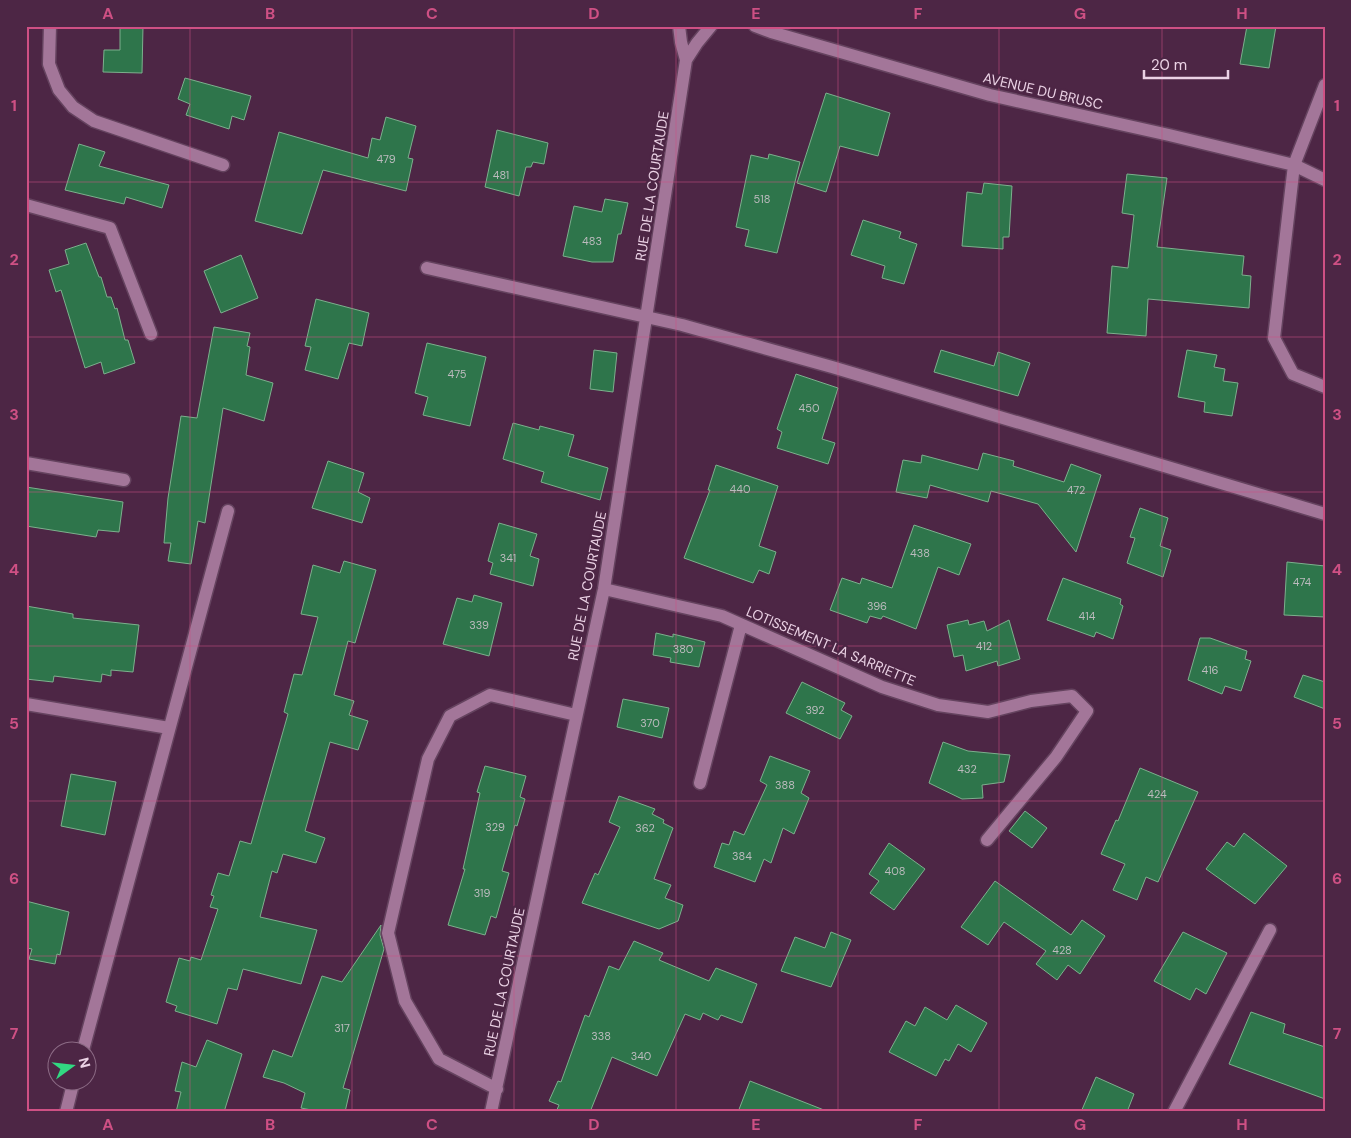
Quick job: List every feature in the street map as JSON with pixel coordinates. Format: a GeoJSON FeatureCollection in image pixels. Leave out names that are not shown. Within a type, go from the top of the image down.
{"type":"FeatureCollection","features":[{"type":"Feature","properties":{"kind":"street"},"geometry":{"type":"LineString","coordinates":[[50,26],[49,64],[59,90],[73,107],[94,121],[223,165]]}},
{"type":"Feature","properties":{"kind":"street","name":"RUE DE LA COURTAUDE"},"geometry":{"type":"LineString","coordinates":[[679,26],[680,42],[686,60]]}},
{"type":"Feature","properties":{"kind":"street","name":"RUE DE LA COURTAUDE"},"geometry":{"type":"LineString","coordinates":[[491,1112],[604,589],[686,60],[711,26]]}},
{"type":"Feature","properties":{"kind":"street","name":"AVENUE DU BRUSC"},"geometry":{"type":"LineString","coordinates":[[755,26],[990,95],[1294,165],[1325,180]]}},
{"type":"Feature","properties":{"kind":"street"},"geometry":{"type":"LineString","coordinates":[[1325,85],[1294,165],[1274,338],[1292,374],[1325,387]]}},
{"type":"Feature","properties":{"kind":"street"},"geometry":{"type":"LineString","coordinates":[[26,205],[110,228],[151,334]]}},
{"type":"Feature","properties":{"kind":"street"},"geometry":{"type":"LineString","coordinates":[[427,268],[682,325],[832,367],[1325,514]]}},
{"type":"Feature","properties":{"kind":"street"},"geometry":{"type":"LineString","coordinates":[[26,463],[124,480]]}},
{"type":"Feature","properties":{"kind":"street"},"geometry":{"type":"LineString","coordinates":[[85,1040],[228,511]]}},
{"type":"Feature","properties":{"kind":"street","name":"LOTISSEMENT LA SARRIETTE"},"geometry":{"type":"LineString","coordinates":[[604,589],[722,616],[882,686],[938,705],[988,712],[1031,701],[1072,696],[1087,711],[1056,757],[987,840]]}},
{"type":"Feature","properties":{"kind":"street"},"geometry":{"type":"LineString","coordinates":[[700,782],[741,625]]}},
{"type":"Feature","properties":{"kind":"street"},"geometry":{"type":"LineString","coordinates":[[497,1089],[439,1059],[405,1001],[388,933],[428,759],[450,716],[490,695],[576,715]]}},
{"type":"Feature","properties":{"kind":"street"},"geometry":{"type":"LineString","coordinates":[[26,704],[169,728]]}},
{"type":"Feature","properties":{"kind":"street"},"geometry":{"type":"LineString","coordinates":[[1174,1112],[1270,930]]}},
{"type":"Feature","properties":{"kind":"street"},"geometry":{"type":"LineString","coordinates":[[66,1112],[72,1090]]}},
{"type":"Feature","properties":{"kind":"building"},"geometry":{"type":"Polygon","coordinates":[[[120,26],[143,26],[142,73],[103,72],[104,50],[120,50],[120,26]]]}},
{"type":"Feature","properties":{"kind":"building"},"geometry":{"type":"Polygon","coordinates":[[[1247,26],[1276,26],[1269,68],[1240,64],[1247,26]]]}},
{"type":"Feature","properties":{"kind":"building"},"geometry":{"type":"Polygon","coordinates":[[[185,78],[251,96],[244,120],[232,116],[229,129],[186,115],[190,104],[178,99],[185,78]]]}},
{"type":"Feature","properties":{"kind":"building"},"geometry":{"type":"Polygon","coordinates":[[[826,93],[890,113],[878,156],[840,146],[826,192],[797,183],[826,93]]]}},
{"type":"Feature","properties":{"kind":"building"},"geometry":{"type":"Polygon","coordinates":[[[386,117],[416,126],[408,158],[413,159],[406,191],[323,170],[302,234],[255,221],[279,132],[368,158],[372,138],[380,140],[386,117]]]}},
{"type":"Feature","properties":{"kind":"building"},"geometry":{"type":"Polygon","coordinates":[[[497,130],[548,143],[544,164],[533,162],[531,167],[526,167],[519,196],[485,187],[497,130]]]}},
{"type":"Feature","properties":{"kind":"building"},"geometry":{"type":"Polygon","coordinates":[[[79,144],[105,152],[99,166],[169,185],[162,208],[126,197],[124,204],[65,190],[79,144]]]}},
{"type":"Feature","properties":{"kind":"building"},"geometry":{"type":"Polygon","coordinates":[[[769,154],[800,162],[777,253],[745,246],[749,230],[736,227],[751,155],[768,159],[769,154]]]}},
{"type":"Feature","properties":{"kind":"building"},"geometry":{"type":"Polygon","coordinates":[[[1127,174],[1167,178],[1157,247],[1244,256],[1242,275],[1251,276],[1249,308],[1148,299],[1146,336],[1107,333],[1112,266],[1128,268],[1134,215],[1122,213],[1127,174]]]}},
{"type":"Feature","properties":{"kind":"building"},"geometry":{"type":"Polygon","coordinates":[[[984,183],[1012,186],[1009,237],[1003,237],[1003,249],[962,246],[967,192],[982,194],[984,183]]]}},
{"type":"Feature","properties":{"kind":"building"},"geometry":{"type":"Polygon","coordinates":[[[605,199],[628,203],[621,234],[618,234],[613,262],[592,262],[563,256],[574,206],[602,212],[605,199]]]}},
{"type":"Feature","properties":{"kind":"building"},"geometry":{"type":"Polygon","coordinates":[[[863,220],[901,232],[899,238],[917,244],[904,284],[882,278],[885,266],[851,255],[863,220]]]}},
{"type":"Feature","properties":{"kind":"building"},"geometry":{"type":"Polygon","coordinates":[[[86,243],[99,277],[101,277],[107,297],[111,297],[115,309],[117,308],[125,340],[128,340],[135,363],[104,374],[101,362],[85,368],[61,290],[56,292],[49,270],[69,264],[65,250],[86,243]]]}},
{"type":"Feature","properties":{"kind":"building"},"geometry":{"type":"Polygon","coordinates":[[[241,255],[258,298],[221,313],[204,271],[241,255]]]}},
{"type":"Feature","properties":{"kind":"building"},"geometry":{"type":"Polygon","coordinates":[[[316,299],[369,313],[362,346],[349,343],[338,379],[305,370],[311,347],[305,346],[316,299]]]}},
{"type":"Feature","properties":{"kind":"building"},"geometry":{"type":"Polygon","coordinates":[[[214,327],[250,333],[247,346],[250,347],[246,375],[273,383],[264,421],[223,408],[205,523],[198,521],[191,564],[168,561],[171,543],[164,543],[168,498],[181,416],[197,418],[214,327]]]}},
{"type":"Feature","properties":{"kind":"building"},"geometry":{"type":"Polygon","coordinates":[[[427,343],[486,357],[470,426],[423,415],[428,397],[415,393],[427,343]]]}},
{"type":"Feature","properties":{"kind":"building"},"geometry":{"type":"Polygon","coordinates":[[[594,350],[617,353],[613,392],[590,389],[594,350]]]}},
{"type":"Feature","properties":{"kind":"building"},"geometry":{"type":"Polygon","coordinates":[[[941,350],[994,366],[998,352],[1030,363],[1018,396],[934,372],[941,350]]]}},
{"type":"Feature","properties":{"kind":"building"},"geometry":{"type":"Polygon","coordinates":[[[1187,350],[1217,355],[1214,367],[1225,369],[1223,381],[1238,383],[1232,416],[1204,412],[1205,402],[1178,397],[1187,350]]]}},
{"type":"Feature","properties":{"kind":"building"},"geometry":{"type":"Polygon","coordinates":[[[796,374],[838,388],[822,439],[835,443],[828,464],[777,448],[782,432],[777,429],[796,374]]]}},
{"type":"Feature","properties":{"kind":"building"},"geometry":{"type":"Polygon","coordinates":[[[513,423],[539,430],[540,426],[574,435],[568,456],[608,468],[600,500],[541,482],[544,472],[503,459],[513,423]]]}},
{"type":"Feature","properties":{"kind":"building"},"geometry":{"type":"Polygon","coordinates":[[[983,453],[1014,461],[1013,466],[1064,482],[1071,464],[1101,475],[1076,552],[1038,504],[991,491],[988,502],[930,485],[927,498],[896,492],[903,460],[921,463],[922,455],[978,470],[983,453]]]}},
{"type":"Feature","properties":{"kind":"building"},"geometry":{"type":"Polygon","coordinates":[[[328,461],[364,473],[358,492],[370,498],[362,523],[312,508],[328,461]]]}},
{"type":"Feature","properties":{"kind":"building"},"geometry":{"type":"Polygon","coordinates":[[[716,465],[778,486],[759,546],[776,552],[769,574],[759,570],[753,583],[684,558],[710,490],[708,490],[716,465]]]}},
{"type":"Feature","properties":{"kind":"building"},"geometry":{"type":"Polygon","coordinates":[[[26,487],[123,502],[119,532],[98,530],[96,537],[26,526],[26,487]]]}},
{"type":"Feature","properties":{"kind":"building"},"geometry":{"type":"Polygon","coordinates":[[[1140,508],[1168,518],[1160,546],[1171,550],[1163,577],[1127,563],[1135,538],[1130,537],[1140,508]]]}},
{"type":"Feature","properties":{"kind":"building"},"geometry":{"type":"Polygon","coordinates":[[[499,523],[537,534],[530,556],[539,559],[533,586],[490,574],[493,563],[488,561],[499,523]]]}},
{"type":"Feature","properties":{"kind":"building"},"geometry":{"type":"Polygon","coordinates":[[[914,525],[971,544],[959,575],[938,567],[916,629],[883,616],[881,619],[870,616],[867,623],[830,610],[842,578],[860,584],[862,578],[892,588],[914,525]]]}},
{"type":"Feature","properties":{"kind":"building"},"geometry":{"type":"Polygon","coordinates":[[[344,561],[376,570],[355,643],[348,641],[334,695],[354,701],[349,715],[368,721],[358,750],[330,742],[305,831],[325,838],[316,863],[283,854],[277,873],[272,871],[260,917],[317,930],[301,984],[243,969],[237,990],[228,988],[217,1024],[175,1011],[177,1006],[166,1002],[179,958],[190,961],[191,957],[201,960],[218,909],[210,907],[214,896],[211,895],[218,873],[229,876],[240,841],[251,844],[288,714],[284,712],[294,674],[302,675],[318,617],[301,614],[313,565],[340,573],[344,561]]]}},
{"type":"Feature","properties":{"kind":"building"},"geometry":{"type":"Polygon","coordinates":[[[1287,562],[1325,566],[1325,617],[1284,615],[1287,562]]]}},
{"type":"Feature","properties":{"kind":"building"},"geometry":{"type":"Polygon","coordinates":[[[1063,578],[1121,599],[1120,604],[1123,606],[1113,639],[1096,632],[1094,637],[1047,620],[1063,578]]]}},
{"type":"Feature","properties":{"kind":"building"},"geometry":{"type":"Polygon","coordinates":[[[474,595],[502,603],[489,656],[443,644],[457,598],[472,602],[474,595]]]}},
{"type":"Feature","properties":{"kind":"building"},"geometry":{"type":"Polygon","coordinates":[[[26,606],[73,614],[73,618],[139,625],[133,672],[111,670],[111,676],[102,674],[101,682],[54,676],[53,682],[26,679],[26,606]]]}},
{"type":"Feature","properties":{"kind":"building"},"geometry":{"type":"Polygon","coordinates":[[[968,620],[969,625],[984,621],[987,631],[1009,620],[1020,659],[998,666],[997,661],[966,671],[963,655],[954,657],[947,625],[968,620]]]}},
{"type":"Feature","properties":{"kind":"building"},"geometry":{"type":"Polygon","coordinates":[[[656,633],[673,637],[673,634],[705,642],[699,667],[670,662],[671,658],[653,655],[656,633]]]}},
{"type":"Feature","properties":{"kind":"building"},"geometry":{"type":"Polygon","coordinates":[[[1200,638],[1210,638],[1247,651],[1245,659],[1251,661],[1241,691],[1225,686],[1222,694],[1188,680],[1200,638]]]}},
{"type":"Feature","properties":{"kind":"building"},"geometry":{"type":"Polygon","coordinates":[[[1303,675],[1325,682],[1325,709],[1294,697],[1303,675]]]}},
{"type":"Feature","properties":{"kind":"building"},"geometry":{"type":"Polygon","coordinates":[[[802,682],[845,703],[841,710],[852,716],[840,739],[786,713],[802,682]]]}},
{"type":"Feature","properties":{"kind":"building"},"geometry":{"type":"Polygon","coordinates":[[[623,699],[669,708],[662,738],[617,727],[623,699]]]}},
{"type":"Feature","properties":{"kind":"building"},"geometry":{"type":"Polygon","coordinates":[[[943,742],[968,751],[1010,755],[1004,782],[982,785],[983,798],[962,799],[929,783],[943,742]]]}},
{"type":"Feature","properties":{"kind":"building"},"geometry":{"type":"Polygon","coordinates":[[[770,756],[810,771],[801,793],[809,798],[794,834],[783,828],[771,863],[764,859],[755,882],[714,867],[722,843],[729,845],[734,831],[744,835],[767,785],[760,781],[770,756]]]}},
{"type":"Feature","properties":{"kind":"building"},"geometry":{"type":"Polygon","coordinates":[[[485,766],[526,776],[520,797],[525,799],[517,826],[515,825],[502,871],[509,873],[496,918],[491,916],[485,935],[448,925],[465,869],[463,869],[480,793],[477,792],[485,766]]]}},
{"type":"Feature","properties":{"kind":"building"},"geometry":{"type":"Polygon","coordinates":[[[1140,768],[1198,792],[1158,882],[1146,877],[1137,900],[1113,890],[1125,864],[1101,854],[1116,820],[1118,821],[1140,768]]]}},
{"type":"Feature","properties":{"kind":"building"},"geometry":{"type":"Polygon","coordinates":[[[71,774],[116,782],[105,835],[61,826],[71,774]]]}},
{"type":"Feature","properties":{"kind":"building"},"geometry":{"type":"Polygon","coordinates":[[[619,796],[655,809],[652,814],[664,820],[663,823],[673,828],[654,879],[671,885],[665,898],[683,905],[678,921],[659,929],[582,903],[595,873],[598,875],[620,827],[609,822],[619,796]]]}},
{"type":"Feature","properties":{"kind":"building"},"geometry":{"type":"Polygon","coordinates":[[[1025,811],[1047,828],[1032,848],[1009,831],[1025,811]]]}},
{"type":"Feature","properties":{"kind":"building"},"geometry":{"type":"Polygon","coordinates":[[[1244,833],[1287,866],[1255,904],[1206,869],[1227,842],[1234,847],[1244,833]]]}},
{"type":"Feature","properties":{"kind":"building"},"geometry":{"type":"Polygon","coordinates":[[[889,843],[925,869],[894,910],[870,893],[879,881],[869,874],[889,843]]]}},
{"type":"Feature","properties":{"kind":"building"},"geometry":{"type":"Polygon","coordinates":[[[995,881],[1071,935],[1082,920],[1105,936],[1080,974],[1068,965],[1057,980],[1036,964],[1046,951],[1004,922],[988,945],[961,927],[995,881]]]}},
{"type":"Feature","properties":{"kind":"building"},"geometry":{"type":"Polygon","coordinates":[[[26,901],[69,912],[60,955],[57,954],[55,964],[29,959],[32,949],[26,948],[26,901]]]}},
{"type":"Feature","properties":{"kind":"building"},"geometry":{"type":"Polygon","coordinates":[[[381,925],[380,935],[384,949],[343,1088],[350,1090],[345,1112],[322,1112],[301,1108],[305,1093],[284,1083],[263,1077],[273,1050],[292,1057],[322,976],[342,982],[381,925]]]}},
{"type":"Feature","properties":{"kind":"building"},"geometry":{"type":"Polygon","coordinates":[[[831,932],[851,940],[831,987],[781,971],[795,937],[825,948],[831,932]]]}},
{"type":"Feature","properties":{"kind":"building"},"geometry":{"type":"Polygon","coordinates":[[[1183,932],[1227,953],[1206,994],[1196,988],[1190,1000],[1154,981],[1183,932]]]}},
{"type":"Feature","properties":{"kind":"building"},"geometry":{"type":"Polygon","coordinates":[[[634,941],[663,953],[659,960],[709,981],[716,968],[757,984],[742,1023],[721,1015],[718,1020],[703,1013],[700,1020],[685,1014],[657,1076],[612,1057],[590,1112],[556,1112],[559,1105],[549,1101],[558,1081],[561,1082],[585,1015],[589,1017],[609,966],[619,970],[634,941]]]}},
{"type":"Feature","properties":{"kind":"building"},"geometry":{"type":"Polygon","coordinates":[[[956,1005],[987,1023],[971,1052],[958,1044],[949,1061],[945,1059],[936,1076],[889,1052],[906,1021],[915,1026],[925,1007],[947,1020],[956,1005]]]}},
{"type":"Feature","properties":{"kind":"building"},"geometry":{"type":"Polygon","coordinates":[[[1251,1012],[1285,1024],[1283,1033],[1325,1047],[1325,1099],[1229,1064],[1251,1012]]]}},
{"type":"Feature","properties":{"kind":"building"},"geometry":{"type":"Polygon","coordinates":[[[207,1040],[242,1054],[224,1112],[176,1112],[181,1092],[175,1091],[182,1062],[196,1067],[207,1040]]]}},
{"type":"Feature","properties":{"kind":"building"},"geometry":{"type":"Polygon","coordinates":[[[1096,1077],[1134,1094],[1127,1112],[1081,1112],[1096,1077]]]}},
{"type":"Feature","properties":{"kind":"building"},"geometry":{"type":"Polygon","coordinates":[[[750,1081],[824,1110],[824,1112],[738,1112],[750,1081]]]}}]}
